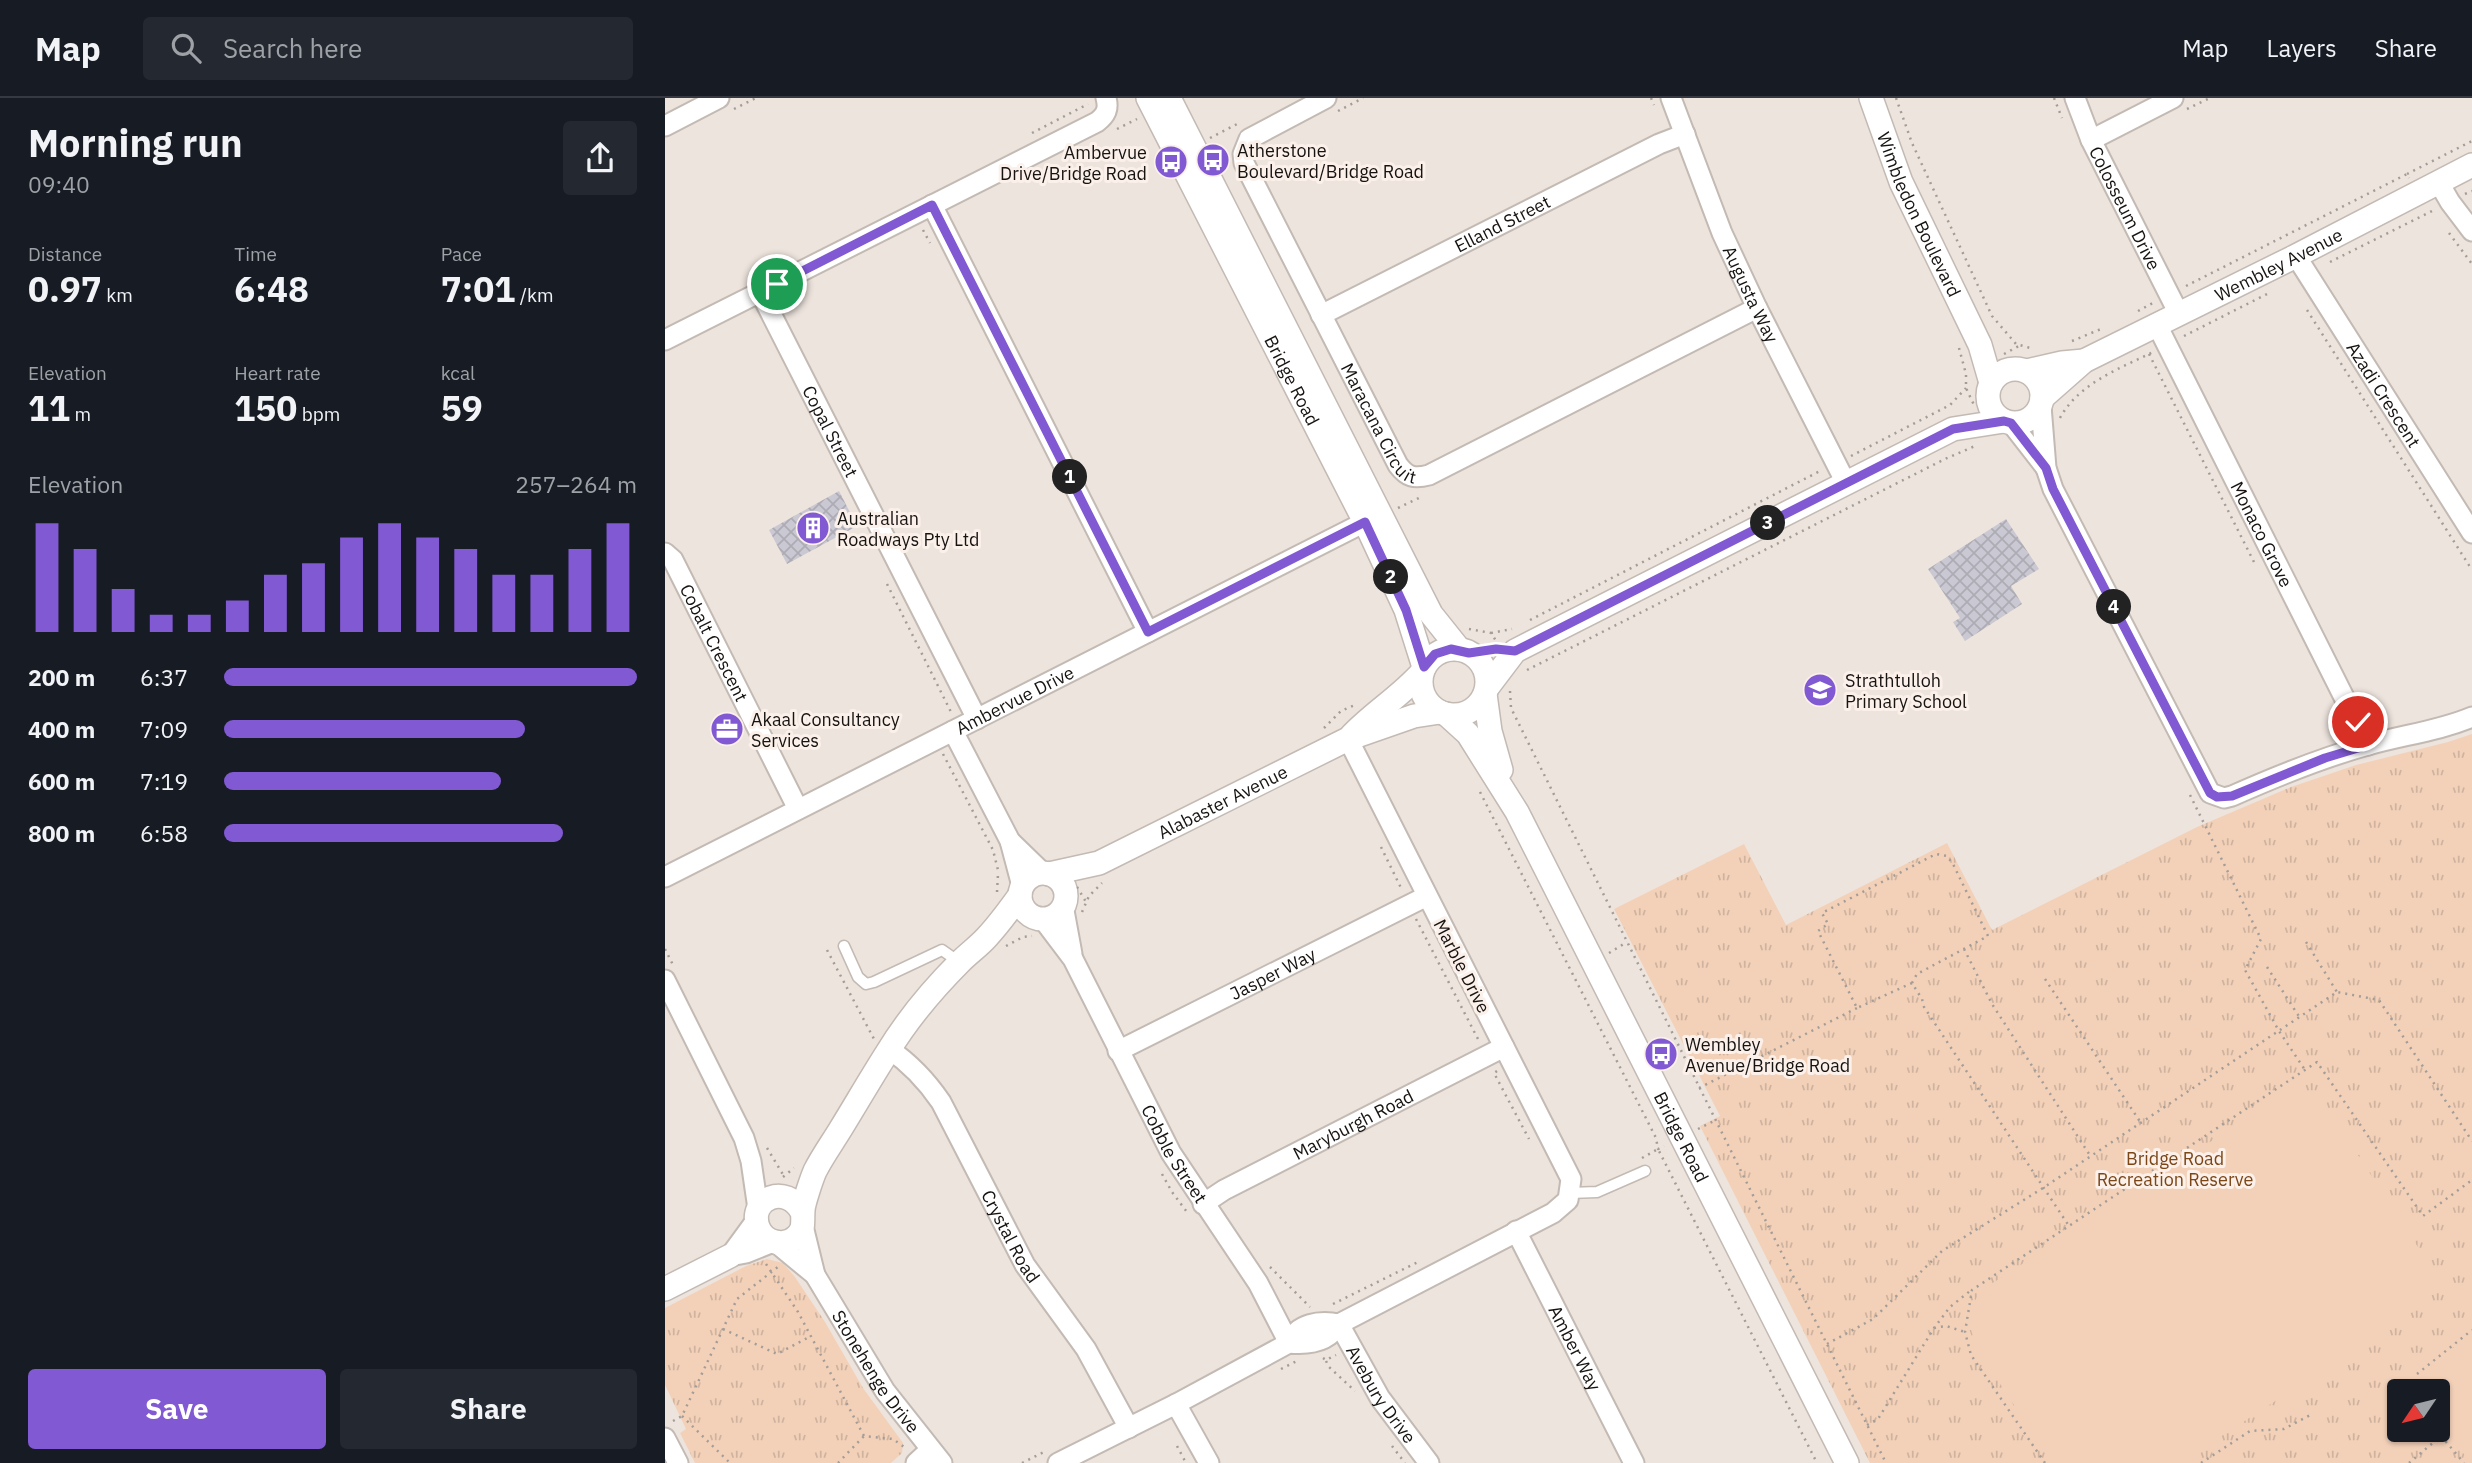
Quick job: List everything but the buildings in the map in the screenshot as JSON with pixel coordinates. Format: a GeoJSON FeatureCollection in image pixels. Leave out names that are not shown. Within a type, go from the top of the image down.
{"type":"FeatureCollection","features":[{"type":"Feature","properties":{"kind":"street"},"geometry":{"type":"LineString","coordinates":[[665,125],[719,98]]}},
{"type":"Feature","properties":{"kind":"street"},"geometry":{"type":"LineString","coordinates":[[665,340],[1099,120],[1105,116],[1107,98]]}},
{"type":"Feature","properties":{"kind":"street","name":"Bridge Road"},"geometry":{"type":"LineString","coordinates":[[1148,98],[1365,522],[1406,610],[1423,670]]}},
{"type":"Feature","properties":{"kind":"street","name":"Bridge Road"},"geometry":{"type":"LineString","coordinates":[[1169,98],[1430,614],[1464,651]]}},
{"type":"Feature","properties":{"kind":"street","name":"Augusta Way"},"geometry":{"type":"LineString","coordinates":[[1671,98],[1722,233],[1757,309],[1841,473]]}},
{"type":"Feature","properties":{"kind":"street","name":"Wimbledon Boulevard"},"geometry":{"type":"LineString","coordinates":[[1871,98],[1901,182],[1980,345],[1989,391]]}},
{"type":"Feature","properties":{"kind":"street","name":"Colosseum Drive"},"geometry":{"type":"LineString","coordinates":[[2075,98],[2091,140],[2174,304]]}},
{"type":"Feature","properties":{"kind":"street"},"geometry":{"type":"LineString","coordinates":[[2091,140],[2173,98]]}},
{"type":"Feature","properties":{"kind":"street","name":"Maracana Circuit"},"geometry":{"type":"LineString","coordinates":[[1332,104],[1257,133],[1249,139],[1243,154],[1244,163],[1405,474],[1419,478],[1429,475],[1757,309]]}},
{"type":"Feature","properties":{"kind":"street","name":"Elland Street"},"geometry":{"type":"LineString","coordinates":[[1321,315],[1659,144],[1685,134]]}},
{"type":"Feature","properties":{"kind":"street","name":"Wembley Avenue"},"geometry":{"type":"LineString","coordinates":[[2022,370],[2084,361],[2162,335],[2174,304],[2302,265],[2412,184],[2444,192],[2472,165]]}},
{"type":"Feature","properties":{"kind":"street"},"geometry":{"type":"LineString","coordinates":[[2444,192],[2472,231]]}},
{"type":"Feature","properties":{"kind":"street"},"geometry":{"type":"LineString","coordinates":[[932,205],[1148,632]]}},
{"type":"Feature","properties":{"kind":"street","name":"Azadi Crescent"},"geometry":{"type":"LineString","coordinates":[[2302,265],[2472,533]]}},
{"type":"Feature","properties":{"kind":"street","name":"Copal Street"},"geometry":{"type":"LineString","coordinates":[[760,292],[977,719]]}},
{"type":"Feature","properties":{"kind":"street","name":"Wimbledon Boulevard"},"geometry":{"type":"LineString","coordinates":[[1971,327],[2022,370]]}},
{"type":"Feature","properties":{"kind":"street","name":"Monaco Grove"},"geometry":{"type":"LineString","coordinates":[[2162,335],[2368,745]]}},
{"type":"Feature","properties":{"kind":"street","name":"Wembley Avenue"},"geometry":{"type":"LineString","coordinates":[[2041,402],[2084,361]]}},
{"type":"Feature","properties":{"kind":"street"},"geometry":{"type":"LineString","coordinates":[[1953,429],[1989,391],[2001,372],[2022,370],[2040,385],[2041,432],[2046,468],[2053,489],[2210,793],[2217,797],[2232,796],[2325,758],[2403,735],[2442,728],[2472,717]]}},
{"type":"Feature","properties":{"kind":"street"},"geometry":{"type":"LineString","coordinates":[[1989,391],[1993,412],[2008,422],[2046,468]]}},
{"type":"Feature","properties":{"kind":"street"},"geometry":{"type":"LineString","coordinates":[[1521,661],[1496,649],[1451,649],[1435,654],[1423,670],[1421,681],[1426,700],[1443,713],[1455,715],[1473,709],[1486,691],[1521,661],[1841,473],[1953,429],[2026,421],[2037,412],[2041,402]]}},
{"type":"Feature","properties":{"kind":"street","name":"Ambervue Drive"},"geometry":{"type":"LineString","coordinates":[[665,877],[1365,522]]}},
{"type":"Feature","properties":{"kind":"street","name":"Cobalt Crescent"},"geometry":{"type":"LineString","coordinates":[[665,553],[673,560],[798,809]]}},
{"type":"Feature","properties":{"kind":"street"},"geometry":{"type":"LineString","coordinates":[[1464,651],[1478,659],[1484,668],[1486,691]]}},
{"type":"Feature","properties":{"kind":"street","name":"Alabaster Avenue"},"geometry":{"type":"LineString","coordinates":[[1348,739],[1370,716],[1402,693],[1423,670]]}},
{"type":"Feature","properties":{"kind":"street","name":"Bridge Road"},"geometry":{"type":"LineString","coordinates":[[1486,691],[1496,757],[1517,812]]}},
{"type":"Feature","properties":{"kind":"street","name":"Bridge Road"},"geometry":{"type":"LineString","coordinates":[[1443,713],[1468,734],[1517,812],[1847,1463]]}},
{"type":"Feature","properties":{"kind":"street","name":"Alabaster Avenue"},"geometry":{"type":"LineString","coordinates":[[1046,873],[1098,863],[1348,739],[1414,716],[1443,713]]}},
{"type":"Feature","properties":{"kind":"street"},"geometry":{"type":"LineString","coordinates":[[953,731],[1010,841],[1025,910],[1043,922]]}},
{"type":"Feature","properties":{"kind":"street","name":"Marble Drive"},"geometry":{"type":"LineString","coordinates":[[1348,739],[1427,896],[1495,1059],[1571,1179],[1570,1193]]}},
{"type":"Feature","properties":{"kind":"street"},"geometry":{"type":"LineString","coordinates":[[730,1256],[768,1199],[806,1168],[919,1007],[960,962],[995,942],[1043,922],[1055,915],[1064,902],[1065,892],[1060,881],[1046,873],[1010,841]]}},
{"type":"Feature","properties":{"kind":"street","name":"Alabaster Avenue"},"geometry":{"type":"LineString","coordinates":[[1064,902],[1098,863]]}},
{"type":"Feature","properties":{"kind":"street"},"geometry":{"type":"LineString","coordinates":[[995,942],[1031,876],[1046,873]]}},
{"type":"Feature","properties":{"kind":"street","name":"Jasper Way"},"geometry":{"type":"LineString","coordinates":[[1118,1051],[1427,896]]}},
{"type":"Feature","properties":{"kind":"street","name":"Cobble Street"},"geometry":{"type":"LineString","coordinates":[[1064,902],[1073,959]]}},
{"type":"Feature","properties":{"kind":"street","name":"Cobble Street"},"geometry":{"type":"LineString","coordinates":[[1043,922],[1073,959],[1171,1153],[1258,1283],[1289,1343]]}},
{"type":"Feature","properties":{"kind":"street"},"geometry":{"type":"LineString","coordinates":[[665,980],[734,1116],[751,1161],[759,1230],[768,1244]]}},
{"type":"Feature","properties":{"kind":"street","name":"Crystal Road"},"geometry":{"type":"LineString","coordinates":[[889,1049],[921,1075],[941,1102],[1025,1265],[1086,1349],[1129,1428]]}},
{"type":"Feature","properties":{"kind":"street","name":"Maryburgh Road"},"geometry":{"type":"LineString","coordinates":[[1203,1204],[1224,1190],[1495,1059]]}},
{"type":"Feature","properties":{"kind":"street"},"geometry":{"type":"LineString","coordinates":[[751,1161],[776,1192],[794,1200],[803,1219]]}},
{"type":"Feature","properties":{"kind":"street"},"geometry":{"type":"LineString","coordinates":[[665,1289],[730,1256],[795,1238],[803,1219],[806,1168]]}},
{"type":"Feature","properties":{"kind":"street"},"geometry":{"type":"LineString","coordinates":[[1058,1463],[1289,1343],[1299,1328],[1317,1323],[1339,1324],[1559,1210],[1568,1200],[1570,1193]]}},
{"type":"Feature","properties":{"kind":"street","name":"Stonehenge Drive"},"geometry":{"type":"LineString","coordinates":[[803,1219],[815,1275]]}},
{"type":"Feature","properties":{"kind":"street","name":"Amber Way"},"geometry":{"type":"LineString","coordinates":[[1516,1231],[1635,1463]]}},
{"type":"Feature","properties":{"kind":"street","name":"Stonehenge Drive"},"geometry":{"type":"LineString","coordinates":[[768,1244],[795,1256],[815,1275],[926,1459]]}},
{"type":"Feature","properties":{"kind":"street","name":"Avebury Drive"},"geometry":{"type":"LineString","coordinates":[[1339,1324],[1380,1398],[1429,1463]]}},
{"type":"Feature","properties":{"kind":"street"},"geometry":{"type":"LineString","coordinates":[[1176,1404],[1209,1463]]}},
{"type":"Feature","properties":{"kind":"street"},"geometry":{"type":"LineString","coordinates":[[665,1438],[678,1463]]}},
{"type":"Feature","properties":{"kind":"lane"},"geometry":{"type":"LineString","coordinates":[[844,946],[858,977],[866,984],[942,950],[960,962]]}},
{"type":"Feature","properties":{"kind":"lane"},"geometry":{"type":"LineString","coordinates":[[1570,1193],[1597,1192],[1645,1171]]}},
{"type":"Feature","properties":{"kind":"path"},"geometry":{"type":"LineString","coordinates":[[1332,104],[1363,98]]}},
{"type":"Feature","properties":{"kind":"path"},"geometry":{"type":"LineString","coordinates":[[1896,98],[1912,143],[1992,316],[2016,345],[2038,349]]}},
{"type":"Feature","properties":{"kind":"path"},"geometry":{"type":"LineString","coordinates":[[2148,294],[2153,303],[2174,304],[2412,184],[2472,141]]}},
{"type":"Feature","properties":{"kind":"path"},"geometry":{"type":"LineString","coordinates":[[2302,265],[2444,192],[2472,191]]}},
{"type":"Feature","properties":{"kind":"path"},"geometry":{"type":"LineString","coordinates":[[2448,232],[2472,264]]}},
{"type":"Feature","properties":{"kind":"path"},"geometry":{"type":"LineString","coordinates":[[2041,432],[2056,426],[2069,402],[2162,335],[2277,288]]}},
{"type":"Feature","properties":{"kind":"path"},"geometry":{"type":"LineString","coordinates":[[2304,305],[2472,570]]}},
{"type":"Feature","properties":{"kind":"path"},"geometry":{"type":"LineString","coordinates":[[1491,634],[1510,631],[1841,473],[1950,405],[1966,388]]}},
{"type":"Feature","properties":{"kind":"path"},"geometry":{"type":"LineString","coordinates":[[1521,661],[1979,444]]}},
{"type":"Feature","properties":{"kind":"path"},"geometry":{"type":"LineString","coordinates":[[1512,685],[1509,693],[1511,708],[1886,1463]]}},
{"type":"Feature","properties":{"kind":"path"},"geometry":{"type":"LineString","coordinates":[[1318,734],[1341,711],[1365,701]]}},
{"type":"Feature","properties":{"kind":"path"},"geometry":{"type":"LineString","coordinates":[[2204,823],[2261,939],[2245,970],[2279,1031],[2305,1070]]}},
{"type":"Feature","properties":{"kind":"path"},"geometry":{"type":"LineString","coordinates":[[1380,844],[1409,905],[1495,1059]]}},
{"type":"Feature","properties":{"kind":"path"},"geometry":{"type":"LineString","coordinates":[[1699,1088],[1912,983],[1917,974],[1988,936],[1953,863],[1947,856],[1936,854],[1822,913],[1828,924],[1818,931],[1857,1008]]}},
{"type":"Feature","properties":{"kind":"path"},"geometry":{"type":"LineString","coordinates":[[995,942],[1023,937],[1041,938],[1043,922]]}},
{"type":"Feature","properties":{"kind":"path"},"geometry":{"type":"LineString","coordinates":[[2306,942],[2337,992]]}},
{"type":"Feature","properties":{"kind":"path"},"geometry":{"type":"LineString","coordinates":[[1964,949],[1991,1004],[2091,1157]]}},
{"type":"Feature","properties":{"kind":"path"},"geometry":{"type":"LineString","coordinates":[[2267,967],[2300,1018]]}},
{"type":"Feature","properties":{"kind":"path"},"geometry":{"type":"LineString","coordinates":[[2045,979],[2141,1123]]}},
{"type":"Feature","properties":{"kind":"path"},"geometry":{"type":"LineString","coordinates":[[1912,983],[1924,1007],[2069,1226]]}},
{"type":"Feature","properties":{"kind":"path"},"geometry":{"type":"LineString","coordinates":[[1827,1345],[1873,1319],[1942,1251],[2091,1157],[2337,992],[2379,1000],[2472,1141]]}},
{"type":"Feature","properties":{"kind":"path"},"geometry":{"type":"LineString","coordinates":[[1867,1425],[1878,1419],[1934,1328],[1950,1307],[2317,1062],[2423,1216],[2472,1180]]}},
{"type":"Feature","properties":{"kind":"path"},"geometry":{"type":"LineString","coordinates":[[1637,1160],[1658,1149],[1817,1463]]}},
{"type":"Feature","properties":{"kind":"path"},"geometry":{"type":"LineString","coordinates":[[776,1192],[790,1172],[806,1168]]}},
{"type":"Feature","properties":{"kind":"path"},"geometry":{"type":"LineString","coordinates":[[768,1244],[771,1272],[811,1336],[864,1436]]}},
{"type":"Feature","properties":{"kind":"path"},"geometry":{"type":"LineString","coordinates":[[665,1426],[682,1416],[737,1299],[795,1256]]}},
{"type":"Feature","properties":{"kind":"path"},"geometry":{"type":"LineString","coordinates":[[1271,1268],[1310,1306]]}},
{"type":"Feature","properties":{"kind":"path"},"geometry":{"type":"LineString","coordinates":[[1972,1290],[1965,1332],[1971,1355],[2045,1463]]}},
{"type":"Feature","properties":{"kind":"path"},"geometry":{"type":"LineString","coordinates":[[1934,1328],[1946,1325],[1965,1332]]}},
{"type":"Feature","properties":{"kind":"path"},"geometry":{"type":"LineString","coordinates":[[723,1329],[777,1354],[811,1336]]}},
{"type":"Feature","properties":{"kind":"path"},"geometry":{"type":"LineString","coordinates":[[2417,1374],[2472,1330]]}},
{"type":"Feature","properties":{"kind":"path"},"geometry":{"type":"LineString","coordinates":[[2201,1463],[2250,1431],[2284,1429],[2312,1414]]}},
{"type":"Feature","properties":{"kind":"path"},"geometry":{"type":"LineString","coordinates":[[682,1416],[730,1463]]}},
{"type":"Feature","properties":{"kind":"path"},"geometry":{"type":"LineString","coordinates":[[864,1436],[893,1438],[926,1459]]}},
{"type":"Feature","properties":{"kind":"path"},"geometry":{"type":"LineString","coordinates":[[838,1463],[864,1436]]}},
{"type":"Feature","properties":{"kind":"path"},"geometry":{"type":"LineString","coordinates":[[2409,1463],[2441,1436],[2464,1463]]}},
{"type":"Feature","properties":{"kind":"green space","name":"Bridge Road Recreation Reserve"},"geometry":{"type":"Polygon","coordinates":[[[2472,734],[2472,1463],[1870,1463],[1700,1126],[1720,1116],[1614,909],[1744,844],[1786,925],[1947,843],[1992,930],[2197,827],[2291,787],[2356,765],[2472,734]]]}},
{"type":"Feature","properties":{"kind":"green space"},"geometry":{"type":"Polygon","coordinates":[[[2281,1096],[2318,1100],[2326,1106],[2431,1267],[2433,1287],[2414,1311],[2180,1463],[2052,1463],[1978,1350],[1969,1319],[1976,1298],[1982,1290],[2281,1096]]]}},
{"type":"Feature","properties":{"kind":"green space"},"geometry":{"type":"Polygon","coordinates":[[[767,1259],[783,1263],[795,1277],[863,1388],[903,1443],[902,1453],[891,1463],[695,1463],[680,1433],[686,1429],[665,1385],[665,1308],[746,1266],[767,1259]]]}},
{"type":"Feature","properties":{"kind":"green space"},"geometry":{"type":"Polygon","coordinates":[[[2472,1333],[2472,1463],[2450,1436],[2450,1379],[2414,1379],[2472,1333]]]}},
{"type":"Feature","properties":{"kind":"place","name":"Atherstone Boulevard/Bridge Road"},"geometry":{"type":"Point","coordinates":[1213,160]}},
{"type":"Feature","properties":{"kind":"place","name":"Ambervue Drive/Bridge Road"},"geometry":{"type":"Point","coordinates":[1171,162]}},
{"type":"Feature","properties":{"kind":"place","name":"Australian Roadways Pty Ltd"},"geometry":{"type":"Point","coordinates":[813,528]}},
{"type":"Feature","properties":{"kind":"place","name":"Strathtulloh Primary School"},"geometry":{"type":"Point","coordinates":[1820,690]}},
{"type":"Feature","properties":{"kind":"place","name":"Akaal Consultancy Services"},"geometry":{"type":"Point","coordinates":[727,729]}},
{"type":"Feature","properties":{"kind":"place","name":"Wembley Avenue/Bridge Road"},"geometry":{"type":"Point","coordinates":[1661,1054]}},
{"type":"Feature","properties":{"kind":"route"},"geometry":{"type":"LineString","coordinates":[[777,284],[932,205],[1148,632],[1365,522],[1406,610],[1424,667],[1435,654],[1451,649],[1469,653],[1496,649],[1515,651],[1953,429],[2004,421],[2011,423],[2046,468],[2053,489],[2210,793],[2224,798],[2232,796],[2325,758],[2368,745],[2358,722]]}}]}
